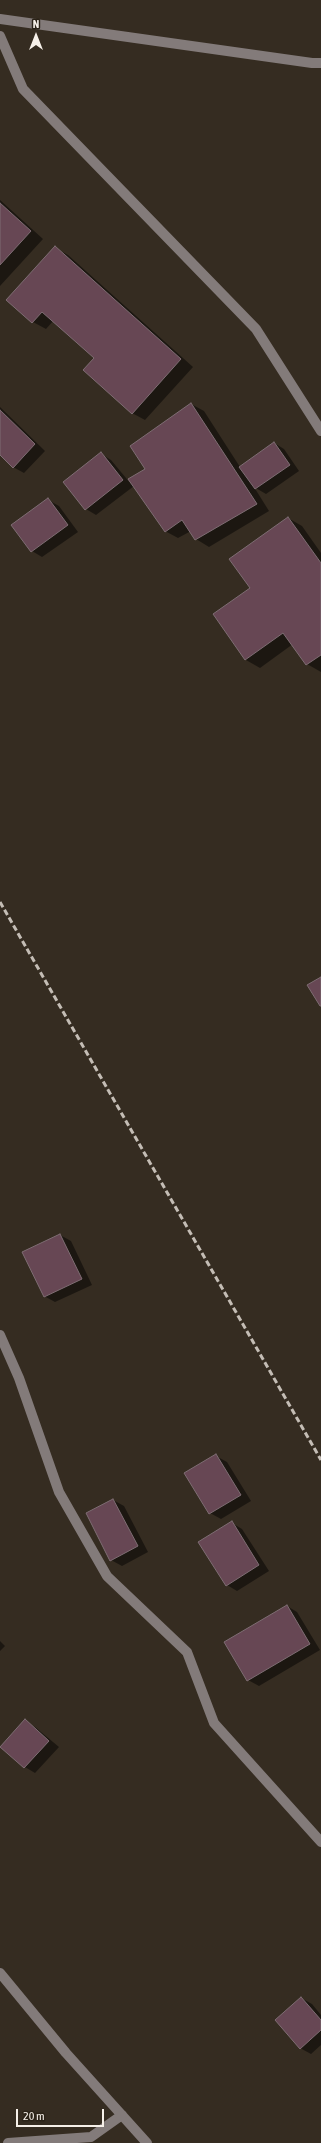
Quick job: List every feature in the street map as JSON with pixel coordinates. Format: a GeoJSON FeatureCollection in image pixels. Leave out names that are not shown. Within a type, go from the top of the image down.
{"type":"FeatureCollection","features":[{"type":"Feature","properties":{"kind":"street"},"geometry":{"type":"LineString","coordinates":[[0,19],[312,64],[321,63]]}},
{"type":"Feature","properties":{"kind":"street"},"geometry":{"type":"LineString","coordinates":[[0,36],[23,89],[256,329],[318,415],[321,430]]}},
{"type":"Feature","properties":{"kind":"street"},"geometry":{"type":"LineString","coordinates":[[0,1335],[19,1378],[59,1492],[107,1576],[187,1652],[214,1723],[321,1842]]}},
{"type":"Feature","properties":{"kind":"street"},"geometry":{"type":"LineString","coordinates":[[0,1973],[66,2053],[147,2143]]}},
{"type":"Feature","properties":{"kind":"street"},"geometry":{"type":"LineString","coordinates":[[8,2143],[91,2137],[122,2115]]}},
{"type":"Feature","properties":{"kind":"building"},"geometry":{"type":"Polygon","coordinates":[[[0,203],[31,231],[0,265],[0,203]]]}},
{"type":"Feature","properties":{"kind":"building"},"geometry":{"type":"Polygon","coordinates":[[[55,246],[181,359],[132,414],[83,370],[94,358],[42,312],[32,323],[6,300],[55,246]]]}},
{"type":"Feature","properties":{"kind":"building"},"geometry":{"type":"Polygon","coordinates":[[[191,403],[257,504],[195,540],[182,520],[165,532],[128,479],[145,469],[130,446],[191,403]]]}},
{"type":"Feature","properties":{"kind":"building"},"geometry":{"type":"Polygon","coordinates":[[[0,410],[35,444],[13,468],[0,455],[0,410]]]}},
{"type":"Feature","properties":{"kind":"building"},"geometry":{"type":"Polygon","coordinates":[[[274,442],[290,465],[255,489],[239,467],[274,442]]]}},
{"type":"Feature","properties":{"kind":"building"},"geometry":{"type":"Polygon","coordinates":[[[101,452],[123,480],[85,510],[63,482],[101,452]]]}},
{"type":"Feature","properties":{"kind":"building"},"geometry":{"type":"Polygon","coordinates":[[[48,498],[68,525],[31,552],[11,525],[48,498]]]}},
{"type":"Feature","properties":{"kind":"building"},"geometry":{"type":"Polygon","coordinates":[[[288,517],[321,563],[321,655],[306,665],[283,633],[245,660],[213,614],[250,588],[229,559],[288,517]]]}},
{"type":"Feature","properties":{"kind":"building"},"geometry":{"type":"Polygon","coordinates":[[[321,977],[321,1006],[320,1006],[307,985],[321,977]]]}},
{"type":"Feature","properties":{"kind":"building"},"geometry":{"type":"Polygon","coordinates":[[[60,1234],[82,1279],[44,1297],[22,1252],[60,1234]]]}},
{"type":"Feature","properties":{"kind":"building"},"geometry":{"type":"Polygon","coordinates":[[[216,1454],[241,1495],[209,1514],[184,1473],[216,1454]]]}},
{"type":"Feature","properties":{"kind":"building"},"geometry":{"type":"Polygon","coordinates":[[[113,1499],[138,1546],[110,1561],[86,1513],[113,1499]]]}},
{"type":"Feature","properties":{"kind":"building"},"geometry":{"type":"Polygon","coordinates":[[[232,1521],[259,1565],[226,1586],[198,1542],[232,1521]]]}},
{"type":"Feature","properties":{"kind":"building"},"geometry":{"type":"Polygon","coordinates":[[[287,1605],[310,1644],[247,1681],[224,1642],[287,1605]]]}},
{"type":"Feature","properties":{"kind":"building"},"geometry":{"type":"Polygon","coordinates":[[[25,1719],[49,1741],[24,1768],[0,1747],[25,1719]]]}},
{"type":"Feature","properties":{"kind":"building"},"geometry":{"type":"Polygon","coordinates":[[[301,1997],[321,2020],[321,2030],[300,2049],[275,2020],[301,1997]]]}},
{"type":"Feature","properties":{"kind":"railway"},"geometry":{"type":"LineString","coordinates":[[0,902],[321,1460]]}}]}
